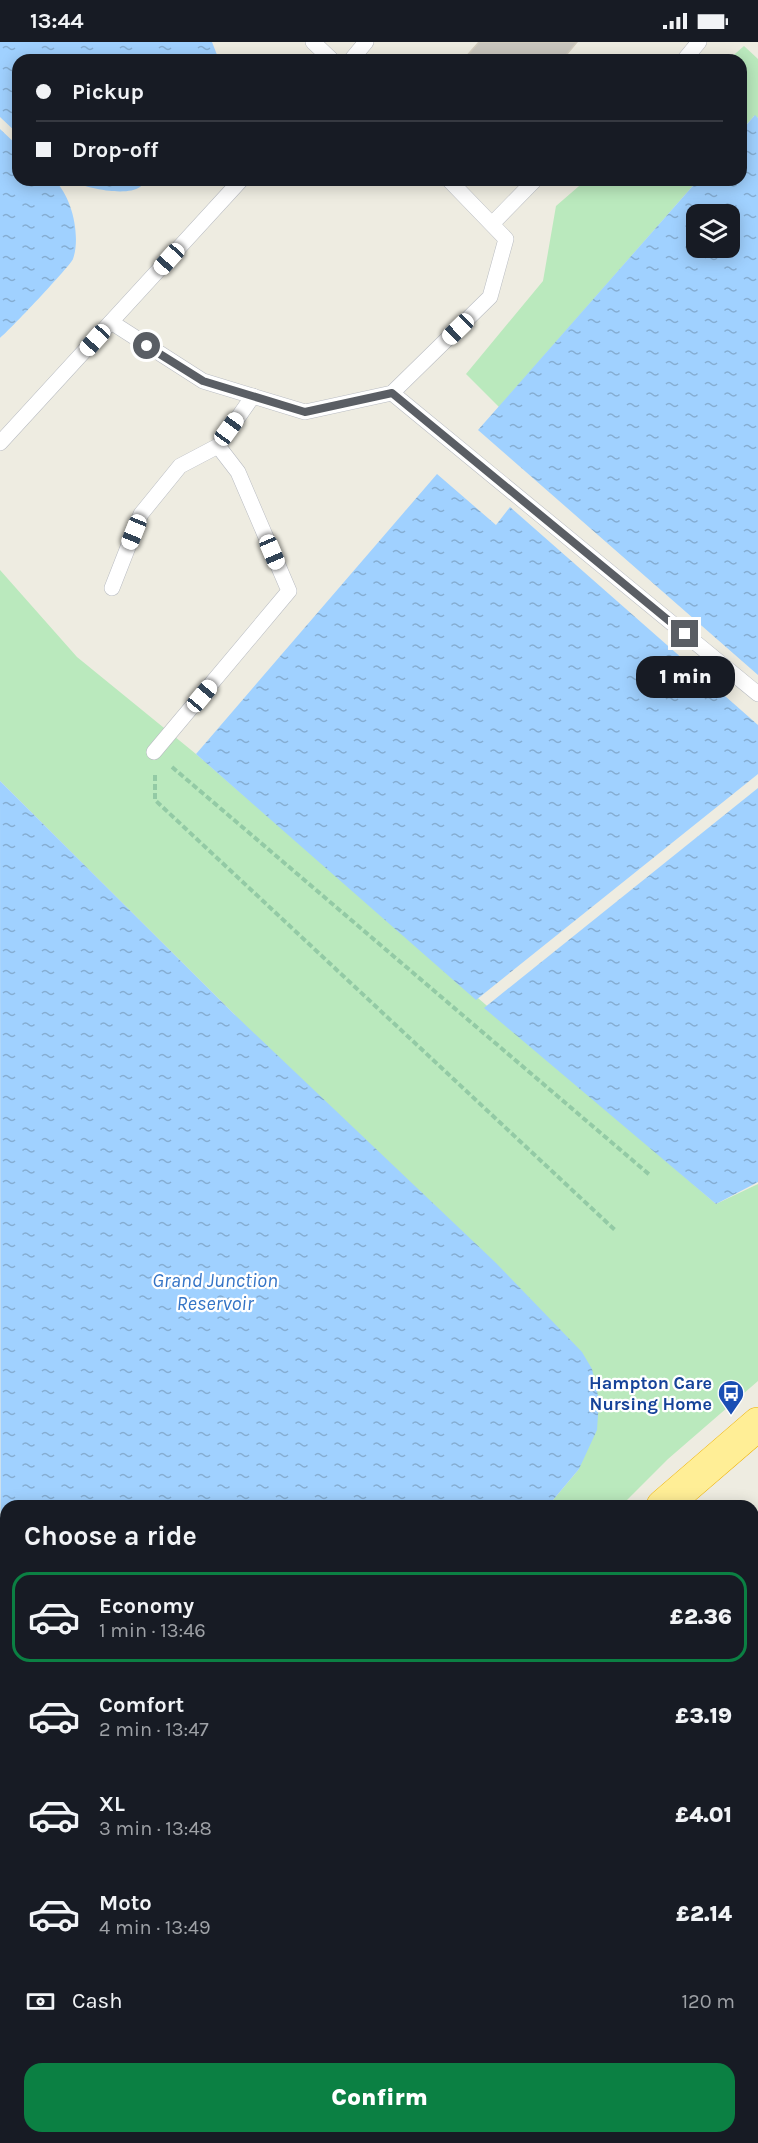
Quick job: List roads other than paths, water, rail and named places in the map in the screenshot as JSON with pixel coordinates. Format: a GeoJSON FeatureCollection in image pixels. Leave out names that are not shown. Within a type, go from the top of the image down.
{"type":"FeatureCollection","features":[{"type":"Feature","properties":{"kind":"highway"},"geometry":{"type":"LineString","coordinates":[[674,1500],[758,1424]]}},
{"type":"Feature","properties":{"kind":"lane"},"geometry":{"type":"LineString","coordinates":[[313,42],[326,54]]}},
{"type":"Feature","properties":{"kind":"lane"},"geometry":{"type":"LineString","coordinates":[[356,54],[366,42]]}},
{"type":"Feature","properties":{"kind":"lane"},"geometry":{"type":"LineString","coordinates":[[689,54],[699,42]]}},
{"type":"Feature","properties":{"kind":"lane"},"geometry":{"type":"LineString","coordinates":[[0,443],[236,186]]}},
{"type":"Feature","properties":{"kind":"lane"},"geometry":{"type":"LineString","coordinates":[[111,322],[203,381],[305,412],[392,393],[490,297],[506,239],[455,186]]}},
{"type":"Feature","properties":{"kind":"lane"},"geometry":{"type":"LineString","coordinates":[[492,224],[529,186]]}},
{"type":"Feature","properties":{"kind":"lane"},"geometry":{"type":"LineString","coordinates":[[392,393],[758,694]]}},
{"type":"Feature","properties":{"kind":"lane"},"geometry":{"type":"LineString","coordinates":[[112,588],[141,514],[180,466],[218,446],[253,396]]}},
{"type":"Feature","properties":{"kind":"lane"},"geometry":{"type":"LineString","coordinates":[[154,752],[289,591],[238,472],[218,446]]}},
{"type":"Feature","properties":{"kind":"water"},"geometry":{"type":"Polygon","coordinates":[[[0,42],[212,42],[217,54],[12,54],[12,128],[0,117],[0,42]]]}},
{"type":"Feature","properties":{"kind":"water"},"geometry":{"type":"Polygon","coordinates":[[[755,115],[758,118],[758,675],[478,430],[693,186],[747,186],[747,124],[755,115]]]}},
{"type":"Feature","properties":{"kind":"water"},"geometry":{"type":"Polygon","coordinates":[[[0,129],[12,140],[12,186],[59,186],[70,206],[76,239],[70,264],[0,338],[0,129]]]}},
{"type":"Feature","properties":{"kind":"water"},"geometry":{"type":"Polygon","coordinates":[[[85,186],[141,186],[125,191],[85,186]]]}},
{"type":"Feature","properties":{"kind":"water"},"geometry":{"type":"Polygon","coordinates":[[[437,474],[496,525],[510,507],[758,725],[758,774],[476,1000],[196,754],[437,474]]]}},
{"type":"Feature","properties":{"kind":"water","name":"Grand Junction Reservoir"},"geometry":{"type":"Polygon","coordinates":[[[0,781],[234,1014],[496,1263],[582,1352],[592,1369],[599,1400],[597,1430],[579,1469],[553,1500],[1,1500],[0,781]]]}},
{"type":"Feature","properties":{"kind":"water"},"geometry":{"type":"Polygon","coordinates":[[[758,788],[758,1182],[716,1204],[484,1008],[758,788]]]}},
{"type":"Feature","properties":{"kind":"place","name":"Hampton Care Nursing Home"},"geometry":{"type":"Point","coordinates":[731,1416]}}]}
